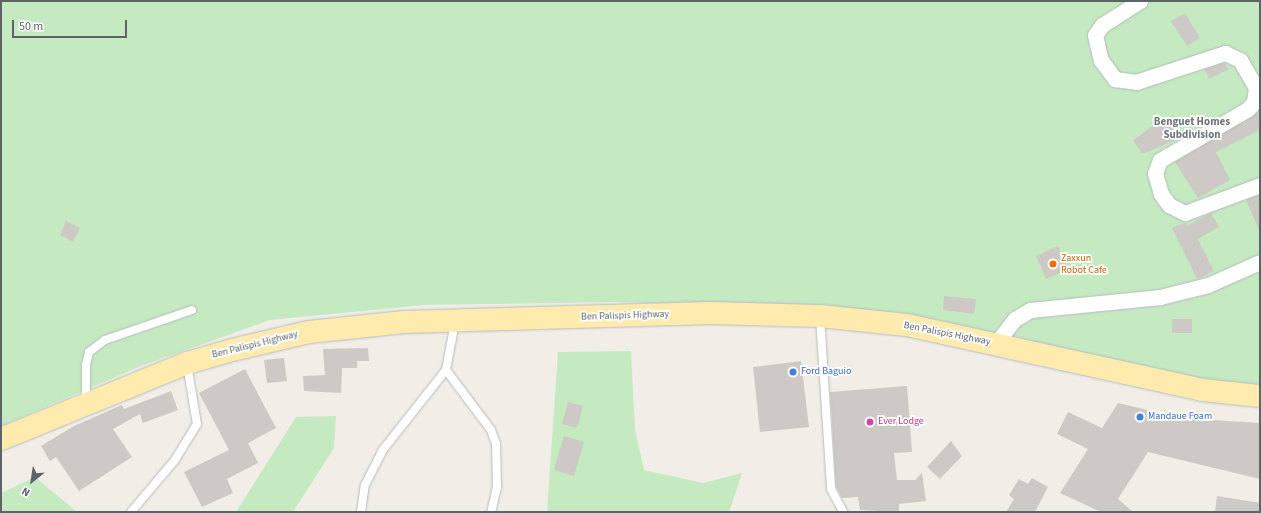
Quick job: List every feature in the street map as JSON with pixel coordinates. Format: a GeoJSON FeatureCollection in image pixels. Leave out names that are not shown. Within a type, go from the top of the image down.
{"type":"FeatureCollection","features":[{"type":"Feature","properties":{"kind":"main road","name":"Ben Palispis Highway"},"geometry":{"type":"LineString","coordinates":[[1,439],[187,363],[309,332],[404,322],[455,320],[709,313],[820,316],[907,325],[996,343],[1202,390],[1260,396]]}},
{"type":"Feature","properties":{"kind":"street"},"geometry":{"type":"LineString","coordinates":[[1140,1],[1102,25],[1095,35],[1101,60],[1115,79],[1136,82],[1225,53],[1240,60],[1256,88],[1254,102],[1248,109],[1160,160],[1155,173],[1161,194],[1169,205],[1190,212],[1260,185]]}},
{"type":"Feature","properties":{"kind":"street"},"geometry":{"type":"LineString","coordinates":[[996,343],[1015,319],[1030,310],[1160,297],[1208,285],[1260,262]]}},
{"type":"Feature","properties":{"kind":"lane"},"geometry":{"type":"LineString","coordinates":[[86,404],[86,366],[89,352],[105,340],[192,310]]}},
{"type":"Feature","properties":{"kind":"lane"},"geometry":{"type":"LineString","coordinates":[[820,316],[831,489],[843,512]]}},
{"type":"Feature","properties":{"kind":"lane"},"geometry":{"type":"LineString","coordinates":[[361,512],[366,485],[382,451],[446,370],[455,320]]}},
{"type":"Feature","properties":{"kind":"lane"},"geometry":{"type":"LineString","coordinates":[[131,512],[175,460],[197,424],[187,363]]}},
{"type":"Feature","properties":{"kind":"lane"},"geometry":{"type":"LineString","coordinates":[[446,370],[491,430],[496,444],[497,487],[491,512]]}},
{"type":"Feature","properties":{"kind":"green space"},"geometry":{"type":"Polygon","coordinates":[[[1,1],[1260,1],[1260,387],[1242,388],[1021,343],[702,305],[614,302],[425,305],[270,320],[141,366],[1,426],[1,1]]]}},
{"type":"Feature","properties":{"kind":"green space"},"geometry":{"type":"Polygon","coordinates":[[[631,351],[635,430],[644,470],[703,483],[742,473],[729,512],[547,512],[558,352],[631,351]]]}},
{"type":"Feature","properties":{"kind":"green space"},"geometry":{"type":"Polygon","coordinates":[[[336,416],[334,448],[293,512],[236,512],[296,417],[336,416]]]}},
{"type":"Feature","properties":{"kind":"green space"},"geometry":{"type":"Polygon","coordinates":[[[35,477],[77,512],[1,512],[1,493],[35,477]]]}},
{"type":"Feature","properties":{"kind":"building"},"geometry":{"type":"Polygon","coordinates":[[[1185,13],[1200,38],[1187,46],[1171,21],[1185,13]]]}},
{"type":"Feature","properties":{"kind":"building"},"geometry":{"type":"Polygon","coordinates":[[[1224,63],[1229,69],[1209,79],[1204,69],[1224,63]]]}},
{"type":"Feature","properties":{"kind":"building"},"geometry":{"type":"Polygon","coordinates":[[[1260,111],[1260,130],[1216,152],[1230,180],[1198,198],[1175,162],[1260,111]]]}},
{"type":"Feature","properties":{"kind":"building"},"geometry":{"type":"Polygon","coordinates":[[[1165,117],[1178,139],[1142,154],[1133,140],[1165,117]]]}},
{"type":"Feature","properties":{"kind":"building"},"geometry":{"type":"Polygon","coordinates":[[[1260,195],[1260,233],[1246,200],[1260,195]]]}},
{"type":"Feature","properties":{"kind":"building"},"geometry":{"type":"Polygon","coordinates":[[[1211,213],[1219,227],[1198,239],[1214,271],[1197,279],[1172,228],[1185,223],[1187,226],[1211,213]]]}},
{"type":"Feature","properties":{"kind":"building"},"geometry":{"type":"Polygon","coordinates":[[[66,221],[80,228],[73,242],[60,235],[66,221]]]}},
{"type":"Feature","properties":{"kind":"building"},"geometry":{"type":"Polygon","coordinates":[[[1058,246],[1069,269],[1046,279],[1036,256],[1058,246]]]}},
{"type":"Feature","properties":{"kind":"building"},"geometry":{"type":"Polygon","coordinates":[[[944,296],[976,299],[974,314],[943,310],[944,296]]]}},
{"type":"Feature","properties":{"kind":"building"},"geometry":{"type":"Polygon","coordinates":[[[1172,319],[1192,319],[1192,333],[1172,333],[1172,319]]]}},
{"type":"Feature","properties":{"kind":"building"},"geometry":{"type":"Polygon","coordinates":[[[368,348],[369,361],[357,361],[357,368],[342,368],[341,393],[304,391],[303,376],[325,375],[323,349],[368,348]]]}},
{"type":"Feature","properties":{"kind":"building"},"geometry":{"type":"Polygon","coordinates":[[[284,358],[287,381],[267,383],[264,360],[284,358]]]}},
{"type":"Feature","properties":{"kind":"building"},"geometry":{"type":"Polygon","coordinates":[[[801,361],[809,427],[760,432],[753,367],[801,361]]]}},
{"type":"Feature","properties":{"kind":"building"},"geometry":{"type":"Polygon","coordinates":[[[245,369],[276,428],[248,443],[258,463],[227,479],[233,493],[202,507],[184,472],[229,450],[199,393],[245,369]]]}},
{"type":"Feature","properties":{"kind":"building","name":"Ever Lodge"},"geometry":{"type":"Polygon","coordinates":[[[907,386],[912,452],[894,453],[897,480],[915,480],[922,473],[926,501],[899,504],[899,512],[860,510],[858,497],[842,498],[836,487],[830,392],[907,386]]]}},
{"type":"Feature","properties":{"kind":"building"},"geometry":{"type":"Polygon","coordinates":[[[171,391],[178,410],[143,423],[140,414],[113,429],[132,457],[79,491],[56,457],[50,461],[41,446],[74,426],[122,405],[124,409],[171,391]]]}},
{"type":"Feature","properties":{"kind":"building"},"geometry":{"type":"Polygon","coordinates":[[[568,402],[583,406],[577,428],[562,424],[568,402]]]}},
{"type":"Feature","properties":{"kind":"building"},"geometry":{"type":"Polygon","coordinates":[[[1118,403],[1181,418],[1260,423],[1260,479],[1148,452],[1118,499],[1133,512],[1101,512],[1060,493],[1088,449],[1057,434],[1068,412],[1102,428],[1118,403]]]}},
{"type":"Feature","properties":{"kind":"building"},"geometry":{"type":"Polygon","coordinates":[[[564,436],[584,442],[574,476],[554,470],[564,436]]]}},
{"type":"Feature","properties":{"kind":"building"},"geometry":{"type":"Polygon","coordinates":[[[951,441],[962,456],[940,479],[927,467],[951,441]]]}},
{"type":"Feature","properties":{"kind":"building"},"geometry":{"type":"Polygon","coordinates":[[[1032,478],[1048,487],[1035,512],[1006,512],[1014,499],[1009,495],[1019,479],[1028,484],[1032,478]]]}},
{"type":"Feature","properties":{"kind":"building"},"geometry":{"type":"Polygon","coordinates":[[[1217,496],[1260,503],[1260,512],[1215,512],[1217,496]]]}},
{"type":"Feature","properties":{"kind":"place","name":"Zaxxun Robot Cafe"},"geometry":{"type":"Point","coordinates":[1053,264]}},
{"type":"Feature","properties":{"kind":"place","name":"Ford Baguio"},"geometry":{"type":"Point","coordinates":[793,372]}},
{"type":"Feature","properties":{"kind":"place","name":"Mandaue Foam"},"geometry":{"type":"Point","coordinates":[1140,417]}},
{"type":"Feature","properties":{"kind":"place","name":"Ever Lodge"},"geometry":{"type":"Point","coordinates":[870,422]}},
{"type":"Feature","properties":{"kind":"district","name":"Benguet Homes Subdivision"},"geometry":{"type":"Point","coordinates":[1192,129]}}]}
